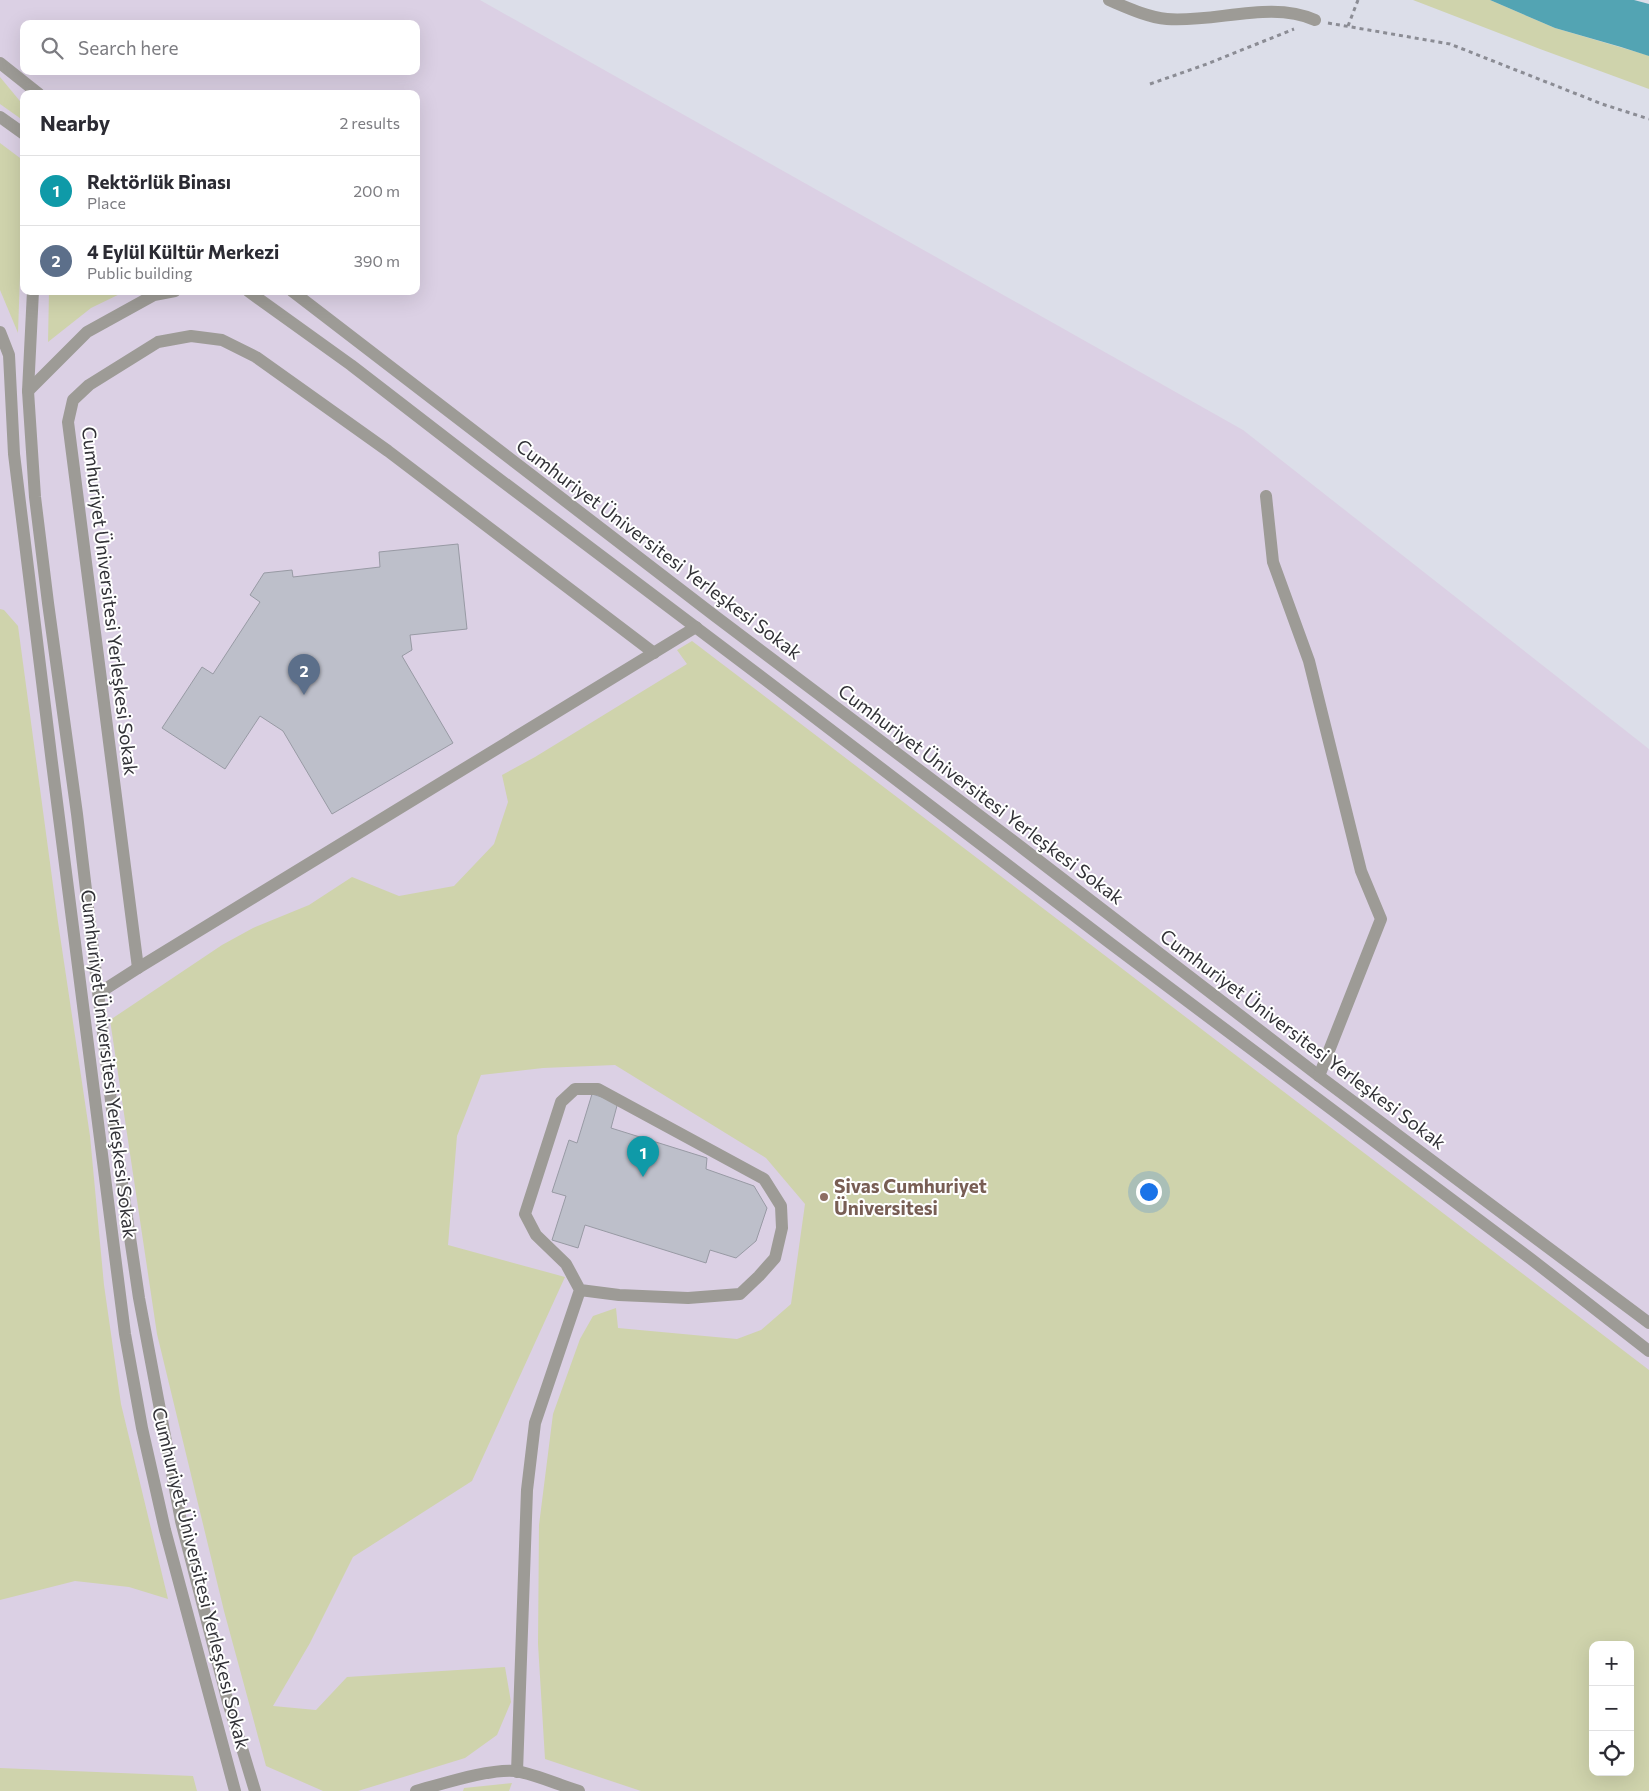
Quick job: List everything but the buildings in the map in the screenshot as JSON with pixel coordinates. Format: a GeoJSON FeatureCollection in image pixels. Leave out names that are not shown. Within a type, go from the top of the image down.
{"type":"FeatureCollection","features":[{"type":"Feature","properties":{"kind":"street"},"geometry":{"type":"LineString","coordinates":[[1109,0],[1135,12],[1168,19],[1260,10],[1286,10],[1305,14],[1315,20]]}},
{"type":"Feature","properties":{"kind":"street"},"geometry":{"type":"LineString","coordinates":[[0,63],[34,90]]}},
{"type":"Feature","properties":{"kind":"street"},"geometry":{"type":"LineString","coordinates":[[0,117],[20,131]]}},
{"type":"Feature","properties":{"kind":"street","name":"Cumhuriyet Üniversitesi Yerleşkesi Sokak"},"geometry":{"type":"LineString","coordinates":[[33,295],[28,391],[35,497],[77,814],[116,1143],[139,1298],[181,1521],[228,1702],[254,1791]]}},
{"type":"Feature","properties":{"kind":"street"},"geometry":{"type":"LineString","coordinates":[[28,391],[87,332],[154,295]]}},
{"type":"Feature","properties":{"kind":"street","name":"Cumhuriyet Üniversitesi Yerleşkesi Sokak"},"geometry":{"type":"LineString","coordinates":[[254,295],[351,365],[1110,943],[1531,1259],[1649,1351]]}},
{"type":"Feature","properties":{"kind":"street","name":"Cumhuriyet Üniversitesi Yerleşkesi Sokak"},"geometry":{"type":"LineString","coordinates":[[297,295],[1319,1076],[1649,1323]]}},
{"type":"Feature","properties":{"kind":"street","name":"Cumhuriyet Üniversitesi Yerleşkesi Sokak"},"geometry":{"type":"LineString","coordinates":[[0,332],[9,355],[14,454],[126,1334],[142,1428],[165,1530],[235,1791]]}},
{"type":"Feature","properties":{"kind":"street","name":"Cumhuriyet Üniversitesi Yerleşkesi Sokak"},"geometry":{"type":"LineString","coordinates":[[138,968],[68,422],[73,400],[97,380],[158,342],[191,336],[222,340],[256,357],[388,451],[654,653]]}},
{"type":"Feature","properties":{"kind":"street"},"geometry":{"type":"LineString","coordinates":[[1266,496],[1273,562],[1309,661],[1361,871],[1381,919],[1319,1076]]}},
{"type":"Feature","properties":{"kind":"street","name":"Cumhuriyet Üniversitesi Yerleşkesi Sokak"},"geometry":{"type":"LineString","coordinates":[[99,993],[696,627]]}},
{"type":"Feature","properties":{"kind":"street"},"geometry":{"type":"LineString","coordinates":[[517,1772],[527,1490],[535,1423],[580,1290],[566,1264],[536,1235],[524,1214],[561,1102],[575,1089],[598,1088],[764,1178],[781,1206],[782,1228],[774,1258],[740,1294],[688,1298],[619,1295],[580,1290]]}},
{"type":"Feature","properties":{"kind":"street"},"geometry":{"type":"LineString","coordinates":[[416,1791],[458,1785],[496,1772],[517,1772],[579,1791]]}},
{"type":"Feature","properties":{"kind":"path"},"geometry":{"type":"LineString","coordinates":[[1348,26],[1358,0]]}},
{"type":"Feature","properties":{"kind":"path"},"geometry":{"type":"LineString","coordinates":[[1150,84],[1207,64],[1315,20],[1450,44],[1602,104],[1649,118]]}},
{"type":"Feature","properties":{"kind":"shaded area","name":"Sivas Cumhuriyet Üniversitesi"},"geometry":{"type":"Polygon","coordinates":[[[0,0],[480,0],[1243,430],[1649,749],[1649,1791],[0,1791],[0,0]]]}},
{"type":"Feature","properties":{"kind":"green space"},"geometry":{"type":"Polygon","coordinates":[[[1413,0],[1490,0],[1555,28],[1647,55],[1649,56],[1649,89],[1540,49],[1413,0]]]}},
{"type":"Feature","properties":{"kind":"green space"},"geometry":{"type":"Polygon","coordinates":[[[0,77],[20,101],[20,118],[0,104],[0,77]]]}},
{"type":"Feature","properties":{"kind":"green space"},"geometry":{"type":"Polygon","coordinates":[[[0,143],[20,158],[18,333],[0,290],[0,143]]]}},
{"type":"Feature","properties":{"kind":"green space"},"geometry":{"type":"Polygon","coordinates":[[[49,295],[118,295],[91,308],[48,342],[49,295]]]}},
{"type":"Feature","properties":{"kind":"green space"},"geometry":{"type":"Polygon","coordinates":[[[0,609],[4,610],[18,626],[58,922],[90,1136],[104,1285],[121,1404],[168,1599],[129,1587],[75,1581],[0,1600],[0,609]]]}},
{"type":"Feature","properties":{"kind":"green space"},"geometry":{"type":"Polygon","coordinates":[[[692,641],[1649,1370],[1649,1791],[641,1791],[545,1759],[538,1644],[539,1525],[553,1414],[580,1339],[593,1316],[616,1308],[618,1328],[737,1339],[761,1330],[791,1304],[805,1204],[766,1158],[615,1065],[543,1068],[481,1075],[457,1136],[448,1245],[565,1277],[472,1481],[353,1557],[310,1643],[273,1706],[316,1710],[347,1677],[505,1667],[511,1702],[497,1735],[465,1758],[358,1791],[323,1791],[266,1766],[224,1611],[157,1334],[110,1020],[222,945],[253,928],[309,905],[352,877],[399,896],[454,886],[494,844],[508,802],[502,775],[535,757],[687,664],[677,650],[692,641]]]}},
{"type":"Feature","properties":{"kind":"green space"},"geometry":{"type":"Polygon","coordinates":[[[0,1768],[193,1776],[197,1791],[0,1791],[0,1768]]]}},
{"type":"Feature","properties":{"kind":"green space"},"geometry":{"type":"Polygon","coordinates":[[[512,1783],[509,1791],[463,1791],[464,1788],[512,1783]]]}},
{"type":"Feature","properties":{"kind":"water"},"geometry":{"type":"Polygon","coordinates":[[[1490,0],[1634,0],[1649,4],[1649,56],[1555,28],[1490,0]]]}},
{"type":"Feature","properties":{"kind":"place","name":"4 Eylül Kültür Merkezi"},"geometry":{"type":"Point","coordinates":[304,695]}},
{"type":"Feature","properties":{"kind":"place","name":"Rektörlük Binası"},"geometry":{"type":"Point","coordinates":[643,1177]}},
{"type":"Feature","properties":{"kind":"place","name":"Sivas Cumhuriyet Üniversitesi"},"geometry":{"type":"Point","coordinates":[824,1197]}}]}
